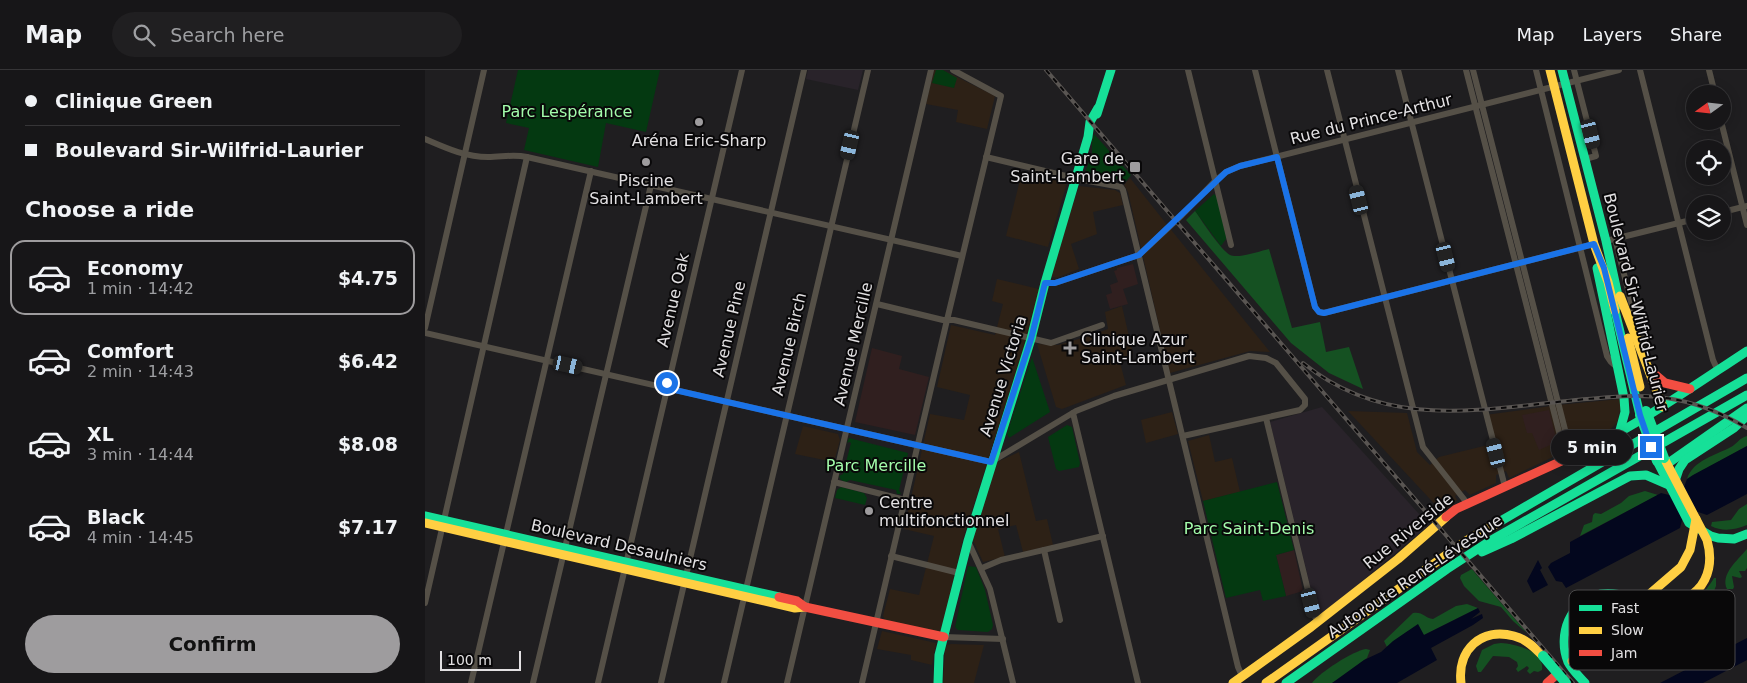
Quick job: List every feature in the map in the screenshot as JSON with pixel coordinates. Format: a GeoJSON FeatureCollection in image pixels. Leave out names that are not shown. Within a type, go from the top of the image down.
{"type":"FeatureCollection","features":[{"type":"Feature","properties":{"kind":"main road","name":"Avenue Victoria"},"geometry":{"type":"LineString","coordinates":[[938,683],[939,655],[968,540],[999,436],[1031,339],[1075,179],[1111,70]]}},
{"type":"Feature","properties":{"kind":"main road","name":"Boulevard Sir-Wilfrid-Laurier"},"geometry":{"type":"LineString","coordinates":[[1550,70],[1594,244],[1604,268],[1617,324],[1643,413],[1674,487],[1692,523],[1704,532],[1709,546],[1708,574],[1697,590]]}},
{"type":"Feature","properties":{"kind":"main road","name":"Boulevard Sir-Wilfrid-Laurier"},"geometry":{"type":"LineString","coordinates":[[1562,70],[1585,159],[1611,240],[1621,311],[1643,413]]}},
{"type":"Feature","properties":{"kind":"main road"},"geometry":{"type":"LineString","coordinates":[[1589,222],[1600,239],[1611,240]]}},
{"type":"Feature","properties":{"kind":"main road"},"geometry":{"type":"LineString","coordinates":[[1594,244],[1625,405],[1619,434]]}},
{"type":"Feature","properties":{"kind":"main road"},"geometry":{"type":"LineString","coordinates":[[1601,285],[1617,324]]}},
{"type":"Feature","properties":{"kind":"main road"},"geometry":{"type":"LineString","coordinates":[[1617,288],[1663,407]]}},
{"type":"Feature","properties":{"kind":"main road","name":"Rue Riverside"},"geometry":{"type":"LineString","coordinates":[[1233,683],[1318,622],[1398,559],[1443,519],[1467,503],[1619,434],[1718,372],[1747,351]]}},
{"type":"Feature","properties":{"kind":"main road"},"geometry":{"type":"LineString","coordinates":[[1648,368],[1656,377],[1667,384],[1690,389]]}},
{"type":"Feature","properties":{"kind":"main road","name":"Autoroute René-Lévesque"},"geometry":{"type":"LineString","coordinates":[[1266,683],[1479,533],[1747,378]]}},
{"type":"Feature","properties":{"kind":"main road","name":"Autoroute René-Lévesque"},"geometry":{"type":"LineString","coordinates":[[1287,683],[1447,569],[1516,525],[1747,394]]}},
{"type":"Feature","properties":{"kind":"main road"},"geometry":{"type":"LineString","coordinates":[[1663,461],[1747,408]]}},
{"type":"Feature","properties":{"kind":"main road"},"geometry":{"type":"LineString","coordinates":[[1447,569],[1511,539],[1630,476],[1649,476],[1674,487],[1679,469],[1685,460],[1731,430],[1747,416]]}},
{"type":"Feature","properties":{"kind":"main road","name":"Boulevard Desaulniers"},"geometry":{"type":"LineString","coordinates":[[425,516],[443,524]]}},
{"type":"Feature","properties":{"kind":"main road","name":"Boulevard Desaulniers"},"geometry":{"type":"LineString","coordinates":[[425,523],[443,524],[685,579],[745,593],[795,608],[805,607],[944,637]]}},
{"type":"Feature","properties":{"kind":"main road"},"geometry":{"type":"LineString","coordinates":[[1655,590],[1678,570],[1689,555],[1692,523]]}},
{"type":"Feature","properties":{"kind":"main road"},"geometry":{"type":"LineString","coordinates":[[1704,532],[1714,537],[1726,539],[1738,538],[1747,534]]}},
{"type":"Feature","properties":{"kind":"main road","name":"Boulevard Sir-Wilfrid-Laurier"},"geometry":{"type":"LineString","coordinates":[[1569,620],[1564,632],[1565,651],[1569,662]]}},
{"type":"Feature","properties":{"kind":"main road"},"geometry":{"type":"LineString","coordinates":[[1461,683],[1460,667],[1464,654],[1474,643],[1487,637],[1501,635],[1517,637],[1529,643],[1543,656],[1565,683]]}},
{"type":"Feature","properties":{"kind":"main road","name":"Boulevard Sir-Wilfrid-Laurier"},"geometry":{"type":"LineString","coordinates":[[1574,670],[1585,683]]}},
{"type":"Feature","properties":{"kind":"main road"},"geometry":{"type":"LineString","coordinates":[[1547,683],[1556,675]]}},
{"type":"Feature","properties":{"kind":"street"},"geometry":{"type":"LineString","coordinates":[[425,328],[484,70]]}},
{"type":"Feature","properties":{"kind":"street","name":"Avenue Oak"},"geometry":{"type":"LineString","coordinates":[[598,683],[742,70]]}},
{"type":"Feature","properties":{"kind":"street","name":"Avenue Pine"},"geometry":{"type":"LineString","coordinates":[[661,683],[804,70]]}},
{"type":"Feature","properties":{"kind":"street","name":"Avenue Birch"},"geometry":{"type":"LineString","coordinates":[[724,683],[868,70]]}},
{"type":"Feature","properties":{"kind":"street","name":"Avenue Mercille"},"geometry":{"type":"LineString","coordinates":[[787,683],[931,70]]}},
{"type":"Feature","properties":{"kind":"street"},"geometry":{"type":"LineString","coordinates":[[862,683],[1001,96],[953,70]]}},
{"type":"Feature","properties":{"kind":"street"},"geometry":{"type":"LineString","coordinates":[[1188,70],[1231,245]]}},
{"type":"Feature","properties":{"kind":"street"},"geometry":{"type":"LineString","coordinates":[[1255,70],[1315,307],[1319,312],[1324,313],[1594,244]]}},
{"type":"Feature","properties":{"kind":"street"},"geometry":{"type":"LineString","coordinates":[[1327,70],[1423,447],[1467,503]]}},
{"type":"Feature","properties":{"kind":"street"},"geometry":{"type":"LineString","coordinates":[[1398,70],[1505,487]]}},
{"type":"Feature","properties":{"kind":"street"},"geometry":{"type":"LineString","coordinates":[[1466,70],[1479,105]]}},
{"type":"Feature","properties":{"kind":"street"},"geometry":{"type":"LineString","coordinates":[[1473,70],[1479,105],[1569,458]]}},
{"type":"Feature","properties":{"kind":"street"},"geometry":{"type":"LineString","coordinates":[[1536,70],[1608,358],[1619,368]]}},
{"type":"Feature","properties":{"kind":"street"},"geometry":{"type":"LineString","coordinates":[[1574,70],[1596,156],[1585,159]]}},
{"type":"Feature","properties":{"kind":"street","name":"Rue du Prince-Arthur"},"geometry":{"type":"LineString","coordinates":[[1045,283],[1055,283],[1139,255],[1215,181],[1226,172],[1240,166],[1619,70]]}},
{"type":"Feature","properties":{"kind":"street"},"geometry":{"type":"LineString","coordinates":[[1639,70],[1713,363],[1718,372]]}},
{"type":"Feature","properties":{"kind":"street"},"geometry":{"type":"LineString","coordinates":[[1709,70],[1713,85]]}},
{"type":"Feature","properties":{"kind":"street"},"geometry":{"type":"LineString","coordinates":[[1724,130],[1745,207],[1747,224]]}},
{"type":"Feature","properties":{"kind":"street"},"geometry":{"type":"LineString","coordinates":[[425,139],[465,155],[489,157],[515,155],[527,157],[962,256]]}},
{"type":"Feature","properties":{"kind":"street"},"geometry":{"type":"LineString","coordinates":[[425,603],[527,157]]}},
{"type":"Feature","properties":{"kind":"street"},"geometry":{"type":"LineString","coordinates":[[986,157],[1075,179],[1113,185],[1122,189],[1238,670],[1242,676]]}},
{"type":"Feature","properties":{"kind":"street"},"geometry":{"type":"LineString","coordinates":[[471,683],[591,171]]}},
{"type":"Feature","properties":{"kind":"street"},"geometry":{"type":"LineString","coordinates":[[533,683],[651,185]]}},
{"type":"Feature","properties":{"kind":"street"},"geometry":{"type":"LineString","coordinates":[[1731,210],[1745,207]]}},
{"type":"Feature","properties":{"kind":"street"},"geometry":{"type":"LineString","coordinates":[[1645,340],[1635,317],[1611,240],[1686,222]]}},
{"type":"Feature","properties":{"kind":"street"},"geometry":{"type":"LineString","coordinates":[[877,304],[954,320],[1051,344],[1102,325]]}},
{"type":"Feature","properties":{"kind":"street"},"geometry":{"type":"LineString","coordinates":[[425,332],[991,462],[1073,413],[1114,396],[1249,356],[1266,358],[1275,363],[1305,399],[1305,405],[1300,410],[1183,436]]}},
{"type":"Feature","properties":{"kind":"street"},"geometry":{"type":"LineString","coordinates":[[1073,413],[1138,683]]}},
{"type":"Feature","properties":{"kind":"street"},"geometry":{"type":"LineString","coordinates":[[1266,418],[1314,616],[1318,622]]}},
{"type":"Feature","properties":{"kind":"street"},"geometry":{"type":"LineString","coordinates":[[999,436],[1004,444],[1014,448]]}},
{"type":"Feature","properties":{"kind":"street"},"geometry":{"type":"LineString","coordinates":[[834,482],[905,500]]}},
{"type":"Feature","properties":{"kind":"street"},"geometry":{"type":"LineString","coordinates":[[982,568],[1000,560],[1103,536]]}},
{"type":"Feature","properties":{"kind":"street"},"geometry":{"type":"LineString","coordinates":[[968,540],[990,589],[1013,683]]}},
{"type":"Feature","properties":{"kind":"street"},"geometry":{"type":"LineString","coordinates":[[1044,550],[1059,620]]}},
{"type":"Feature","properties":{"kind":"street"},"geometry":{"type":"LineString","coordinates":[[891,556],[959,573]]}},
{"type":"Feature","properties":{"kind":"street","name":"Boulevard Desaulniers"},"geometry":{"type":"LineString","coordinates":[[944,637],[1003,639]]}},
{"type":"Feature","properties":{"kind":"shaded area"},"geometry":{"type":"Polygon","coordinates":[[[808,70],[863,70],[858,90],[806,79],[808,70]]]}},
{"type":"Feature","properties":{"kind":"shaded area"},"geometry":{"type":"Polygon","coordinates":[[[934,70],[943,70],[995,96],[987,129],[956,122],[958,110],[926,104],[934,70]]]}},
{"type":"Feature","properties":{"kind":"shaded area"},"geometry":{"type":"Polygon","coordinates":[[[1022,172],[1067,183],[1048,247],[1006,236],[1022,172]]]}},
{"type":"Feature","properties":{"kind":"shaded area"},"geometry":{"type":"Polygon","coordinates":[[[1130,178],[1270,352],[1250,351],[1170,373],[1128,192],[1124,185],[1130,178]]]}},
{"type":"Feature","properties":{"kind":"shaded area"},"geometry":{"type":"Polygon","coordinates":[[[1079,186],[1115,190],[1120,193],[1123,205],[1093,212],[1097,234],[1071,244],[1079,269],[1057,278],[1049,276],[1079,186]]]}},
{"type":"Feature","properties":{"kind":"shaded area"},"geometry":{"type":"Polygon","coordinates":[[[1133,264],[1138,284],[1123,289],[1128,304],[1110,309],[1106,295],[1112,293],[1110,285],[1118,282],[1114,271],[1117,268],[1133,264]]]}},
{"type":"Feature","properties":{"kind":"shaded area"},"geometry":{"type":"Polygon","coordinates":[[[997,279],[1039,289],[1023,349],[963,539],[942,627],[936,633],[885,620],[883,616],[890,589],[919,595],[934,536],[904,529],[930,414],[964,420],[970,395],[937,387],[951,325],[995,335],[1003,304],[992,301],[997,279]]]}},
{"type":"Feature","properties":{"kind":"shaded area"},"geometry":{"type":"Polygon","coordinates":[[[1122,306],[1133,354],[1119,359],[1126,385],[1062,409],[1056,407],[1037,344],[1058,345],[1108,329],[1105,312],[1122,306]]]}},
{"type":"Feature","properties":{"kind":"shaded area"},"geometry":{"type":"Polygon","coordinates":[[[872,348],[902,356],[899,369],[929,377],[915,435],[855,422],[872,348]]]}},
{"type":"Feature","properties":{"kind":"shaded area"},"geometry":{"type":"Polygon","coordinates":[[[1620,399],[1621,406],[1617,423],[1605,434],[1577,449],[1572,441],[1557,447],[1559,454],[1509,478],[1506,471],[1496,475],[1496,483],[1470,495],[1465,490],[1455,496],[1457,500],[1442,512],[1348,411],[1407,413],[1417,452],[1430,465],[1439,457],[1492,444],[1485,415],[1620,399]]]}},
{"type":"Feature","properties":{"kind":"shaded area"},"geometry":{"type":"Polygon","coordinates":[[[1322,407],[1429,525],[1318,618],[1270,422],[1322,407]]]}},
{"type":"Feature","properties":{"kind":"shaded area"},"geometry":{"type":"Polygon","coordinates":[[[1549,410],[1557,442],[1539,450],[1532,433],[1527,433],[1522,415],[1549,410]]]}},
{"type":"Feature","properties":{"kind":"shaded area"},"geometry":{"type":"Polygon","coordinates":[[[1172,412],[1178,434],[1146,443],[1141,420],[1172,412]]]}},
{"type":"Feature","properties":{"kind":"shaded area"},"geometry":{"type":"Polygon","coordinates":[[[803,426],[838,434],[840,440],[834,462],[795,454],[803,426]]]}},
{"type":"Feature","properties":{"kind":"shaded area"},"geometry":{"type":"Polygon","coordinates":[[[1209,435],[1215,462],[1232,458],[1240,492],[1203,501],[1188,441],[1209,435]]]}},
{"type":"Feature","properties":{"kind":"shaded area"},"geometry":{"type":"Polygon","coordinates":[[[1019,452],[1036,521],[1047,519],[1053,545],[1023,552],[1016,525],[998,529],[1005,557],[983,562],[972,538],[997,462],[1019,452]]]}},
{"type":"Feature","properties":{"kind":"shaded area"},"geometry":{"type":"Polygon","coordinates":[[[1294,550],[1303,591],[1286,596],[1276,555],[1294,550]]]}},
{"type":"Feature","properties":{"kind":"shaded area"},"geometry":{"type":"Polygon","coordinates":[[[882,631],[936,643],[932,665],[911,660],[911,655],[877,649],[882,631]]]}},
{"type":"Feature","properties":{"kind":"shaded area"},"geometry":{"type":"Polygon","coordinates":[[[947,645],[984,645],[974,683],[943,683],[945,649],[947,645]]]}},
{"type":"Feature","properties":{"kind":"green space","name":"Parc Lespérance"},"geometry":{"type":"Polygon","coordinates":[[[518,70],[660,70],[646,132],[606,123],[598,167],[524,150],[529,128],[506,123],[518,70]]]}},
{"type":"Feature","properties":{"kind":"green space"},"geometry":{"type":"Polygon","coordinates":[[[936,70],[943,70],[957,78],[954,88],[932,83],[936,70]]]}},
{"type":"Feature","properties":{"kind":"green space"},"geometry":{"type":"Polygon","coordinates":[[[1094,134],[1131,175],[1126,181],[1085,173],[1092,153],[1094,134]]]}},
{"type":"Feature","properties":{"kind":"green space"},"geometry":{"type":"Polygon","coordinates":[[[1214,194],[1217,197],[1226,236],[1221,246],[1195,211],[1214,194]]]}},
{"type":"Feature","properties":{"kind":"green space"},"geometry":{"type":"Polygon","coordinates":[[[1195,211],[1217,242],[1230,255],[1243,255],[1269,249],[1292,328],[1320,322],[1326,352],[1349,347],[1363,389],[1329,373],[1291,343],[1186,220],[1195,211]]]}},
{"type":"Feature","properties":{"kind":"green space"},"geometry":{"type":"Polygon","coordinates":[[[1032,357],[1050,412],[1009,438],[1007,434],[1032,357]]]}},
{"type":"Feature","properties":{"kind":"green space"},"geometry":{"type":"Polygon","coordinates":[[[1067,425],[1072,427],[1080,463],[1079,467],[1059,471],[1056,469],[1048,437],[1067,425]]]}},
{"type":"Feature","properties":{"kind":"green space"},"geometry":{"type":"Polygon","coordinates":[[[1747,436],[1747,446],[1687,479],[1694,467],[1747,436]]]}},
{"type":"Feature","properties":{"kind":"green space","name":"Parc Mercille"},"geometry":{"type":"Polygon","coordinates":[[[849,438],[908,453],[899,490],[901,494],[897,494],[896,490],[850,480],[846,482],[841,480],[839,476],[843,474],[851,443],[847,443],[849,438]]]}},
{"type":"Feature","properties":{"kind":"green space","name":"Parc Saint-Denis"},"geometry":{"type":"Polygon","coordinates":[[[1277,482],[1294,550],[1276,555],[1286,596],[1263,601],[1260,590],[1226,598],[1203,501],[1277,482]]]}},
{"type":"Feature","properties":{"kind":"green space"},"geometry":{"type":"Polygon","coordinates":[[[841,487],[864,493],[867,498],[865,505],[835,498],[837,490],[841,487]]]}},
{"type":"Feature","properties":{"kind":"green space"},"geometry":{"type":"Polygon","coordinates":[[[1645,491],[1658,495],[1580,536],[1584,525],[1592,522],[1595,513],[1601,514],[1621,503],[1629,496],[1645,491]]]}},
{"type":"Feature","properties":{"kind":"green space"},"geometry":{"type":"Polygon","coordinates":[[[1747,504],[1747,525],[1729,530],[1711,526],[1712,522],[1731,520],[1739,509],[1747,504]]]}},
{"type":"Feature","properties":{"kind":"green space"},"geometry":{"type":"Polygon","coordinates":[[[1747,549],[1747,568],[1745,571],[1739,571],[1742,577],[1732,576],[1734,587],[1733,589],[1727,589],[1725,583],[1728,573],[1747,549]]]}},
{"type":"Feature","properties":{"kind":"green space"},"geometry":{"type":"Polygon","coordinates":[[[968,566],[976,567],[985,590],[993,625],[992,629],[988,632],[958,630],[955,627],[968,566]]]}},
{"type":"Feature","properties":{"kind":"green space"},"geometry":{"type":"Polygon","coordinates":[[[1472,569],[1527,633],[1501,607],[1479,601],[1464,586],[1460,578],[1461,575],[1472,569]]]}},
{"type":"Feature","properties":{"kind":"green space"},"geometry":{"type":"Polygon","coordinates":[[[1714,578],[1716,578],[1714,590],[1706,590],[1714,578]]]}},
{"type":"Feature","properties":{"kind":"green space"},"geometry":{"type":"Polygon","coordinates":[[[1467,604],[1478,608],[1424,635],[1408,631],[1387,647],[1384,641],[1413,613],[1419,613],[1433,619],[1456,606],[1467,604]]]}},
{"type":"Feature","properties":{"kind":"green space"},"geometry":{"type":"Polygon","coordinates":[[[1501,643],[1521,647],[1534,653],[1542,663],[1542,670],[1534,671],[1530,674],[1527,671],[1529,668],[1527,666],[1518,672],[1516,669],[1518,666],[1517,662],[1509,657],[1493,656],[1481,672],[1478,672],[1476,666],[1482,650],[1501,643]]]}},
{"type":"Feature","properties":{"kind":"green space"},"geometry":{"type":"Polygon","coordinates":[[[1366,649],[1370,650],[1367,658],[1336,681],[1332,683],[1312,683],[1322,673],[1337,663],[1366,649]]]}},
{"type":"Feature","properties":{"kind":"water"},"geometry":{"type":"Polygon","coordinates":[[[1747,446],[1747,494],[1707,515],[1698,512],[1682,520],[1680,528],[1566,588],[1562,582],[1556,581],[1548,567],[1551,563],[1570,553],[1570,542],[1661,493],[1669,495],[1684,487],[1687,479],[1693,475],[1747,446]]]}},
{"type":"Feature","properties":{"kind":"water"},"geometry":{"type":"Polygon","coordinates":[[[1538,560],[1542,568],[1540,570],[1548,585],[1533,593],[1527,581],[1538,560]]]}},
{"type":"Feature","properties":{"kind":"water"},"geometry":{"type":"Polygon","coordinates":[[[1478,608],[1480,612],[1471,619],[1482,614],[1483,618],[1431,648],[1437,660],[1397,683],[1332,683],[1364,660],[1381,652],[1393,641],[1418,624],[1424,635],[1478,608]]]}},
{"type":"Feature","properties":{"kind":"water"},"geometry":{"type":"Polygon","coordinates":[[[1747,638],[1747,660],[1735,666],[1735,644],[1747,638]]]}},
{"type":"Feature","properties":{"kind":"water"},"geometry":{"type":"Polygon","coordinates":[[[1685,670],[1728,670],[1703,683],[1660,683],[1685,670]]]}},
{"type":"Feature","properties":{"kind":"railway"},"geometry":{"type":"LineString","coordinates":[[1046,70],[1573,683]]}},
{"type":"Feature","properties":{"kind":"railway"},"geometry":{"type":"LineString","coordinates":[[1303,363],[1336,385],[1370,399],[1404,408],[1439,411],[1475,410],[1587,399],[1646,396],[1698,405],[1747,428]]}},
{"type":"Feature","properties":{"kind":"traffic: fast"},"geometry":{"type":"LineString","coordinates":[[1097,114],[1111,70]]}},
{"type":"Feature","properties":{"kind":"traffic: fast"},"geometry":{"type":"LineString","coordinates":[[1562,70],[1606,241],[1620,305]]}},
{"type":"Feature","properties":{"kind":"traffic: fast"},"geometry":{"type":"LineString","coordinates":[[938,683],[939,655],[968,541],[1031,339],[1045,283],[1088,137],[1090,122],[1098,108]]}},
{"type":"Feature","properties":{"kind":"traffic: fast"},"geometry":{"type":"LineString","coordinates":[[1597,268],[1624,398],[1625,412],[1619,434]]}},
{"type":"Feature","properties":{"kind":"traffic: fast"},"geometry":{"type":"LineString","coordinates":[[1615,311],[1640,415]]}},
{"type":"Feature","properties":{"kind":"traffic: fast"},"geometry":{"type":"LineString","coordinates":[[1588,449],[1649,415],[1747,351]]}},
{"type":"Feature","properties":{"kind":"traffic: fast"},"geometry":{"type":"LineString","coordinates":[[1499,522],[1747,378]]}},
{"type":"Feature","properties":{"kind":"traffic: fast"},"geometry":{"type":"LineString","coordinates":[[1286,683],[1447,569],[1490,541],[1747,395]]}},
{"type":"Feature","properties":{"kind":"traffic: fast"},"geometry":{"type":"LineString","coordinates":[[1667,464],[1747,408]]}},
{"type":"Feature","properties":{"kind":"traffic: fast"},"geometry":{"type":"LineString","coordinates":[[1646,411],[1664,458]]}},
{"type":"Feature","properties":{"kind":"traffic: fast"},"geometry":{"type":"LineString","coordinates":[[1640,415],[1657,461]]}},
{"type":"Feature","properties":{"kind":"traffic: fast"},"geometry":{"type":"LineString","coordinates":[[1675,481],[1679,469],[1685,460],[1734,428],[1747,416]]}},
{"type":"Feature","properties":{"kind":"traffic: fast"},"geometry":{"type":"LineString","coordinates":[[1657,461],[1689,523],[1718,538],[1734,539],[1747,534]]}},
{"type":"Feature","properties":{"kind":"traffic: fast"},"geometry":{"type":"LineString","coordinates":[[1482,552],[1511,539],[1630,476],[1646,475],[1669,485]]}},
{"type":"Feature","properties":{"kind":"traffic: fast"},"geometry":{"type":"LineString","coordinates":[[425,516],[779,597]]}},
{"type":"Feature","properties":{"kind":"traffic: fast"},"geometry":{"type":"LineString","coordinates":[[1569,620],[1565,630],[1564,641],[1569,664]]}},
{"type":"Feature","properties":{"kind":"traffic: fast"},"geometry":{"type":"LineString","coordinates":[[1543,656],[1566,683]]}},
{"type":"Feature","properties":{"kind":"traffic: fast"},"geometry":{"type":"LineString","coordinates":[[1574,670],[1585,683]]}},
{"type":"Feature","properties":{"kind":"traffic: slow"},"geometry":{"type":"LineString","coordinates":[[1550,70],[1594,244],[1608,282],[1615,311]]}},
{"type":"Feature","properties":{"kind":"traffic: slow"},"geometry":{"type":"LineString","coordinates":[[1620,296],[1663,407]]}},
{"type":"Feature","properties":{"kind":"traffic: slow"},"geometry":{"type":"LineString","coordinates":[[1628,338],[1640,387]]}},
{"type":"Feature","properties":{"kind":"traffic: slow"},"geometry":{"type":"LineString","coordinates":[[1664,458],[1707,540],[1710,555],[1709,569],[1697,590]]}},
{"type":"Feature","properties":{"kind":"traffic: slow"},"geometry":{"type":"LineString","coordinates":[[1233,683],[1311,627],[1398,559],[1446,517]]}},
{"type":"Feature","properties":{"kind":"traffic: slow"},"geometry":{"type":"LineString","coordinates":[[1654,590],[1681,567],[1690,550],[1696,519]]}},
{"type":"Feature","properties":{"kind":"traffic: slow"},"geometry":{"type":"LineString","coordinates":[[1266,683],[1466,541],[1499,522]]}},
{"type":"Feature","properties":{"kind":"traffic: slow"},"geometry":{"type":"LineString","coordinates":[[425,523],[795,608],[805,607]]}},
{"type":"Feature","properties":{"kind":"traffic: slow"},"geometry":{"type":"LineString","coordinates":[[1461,683],[1463,660],[1467,651],[1482,638],[1491,635],[1502,634],[1518,637],[1530,644],[1543,656]]}},
{"type":"Feature","properties":{"kind":"traffic: jam"},"geometry":{"type":"LineString","coordinates":[[1652,372],[1665,383],[1690,389]]}},
{"type":"Feature","properties":{"kind":"traffic: jam"},"geometry":{"type":"LineString","coordinates":[[1446,517],[1456,509],[1588,449]]}},
{"type":"Feature","properties":{"kind":"traffic: jam"},"geometry":{"type":"LineString","coordinates":[[779,597],[797,601],[805,607],[944,637]]}},
{"type":"Feature","properties":{"kind":"traffic: jam"},"geometry":{"type":"LineString","coordinates":[[1547,683],[1556,675]]}},
{"type":"Feature","properties":{"kind":"place","name":"Aréna Eric-Sharp"},"geometry":{"type":"Point","coordinates":[699,122]}},
{"type":"Feature","properties":{"kind":"place","name":"Piscine Saint-Lambert"},"geometry":{"type":"Point","coordinates":[646,162]}},
{"type":"Feature","properties":{"kind":"place","name":"Gare de Saint-Lambert"},"geometry":{"type":"Point","coordinates":[1135,167]}},
{"type":"Feature","properties":{"kind":"place","name":"Clinique Azur Saint-Lambert"},"geometry":{"type":"Point","coordinates":[1070,348]}},
{"type":"Feature","properties":{"kind":"place","name":"Centre multifonctionnel"},"geometry":{"type":"Point","coordinates":[869,511]}},
{"type":"Feature","properties":{"kind":"route"},"geometry":{"type":"LineString","coordinates":[[667,383],[666,388],[991,462],[1031,339],[1045,283],[1055,283],[1139,255],[1226,172],[1240,166],[1277,157],[1315,307],[1319,312],[1324,313],[1594,244],[1604,268],[1640,415],[1651,447]]}}]}
